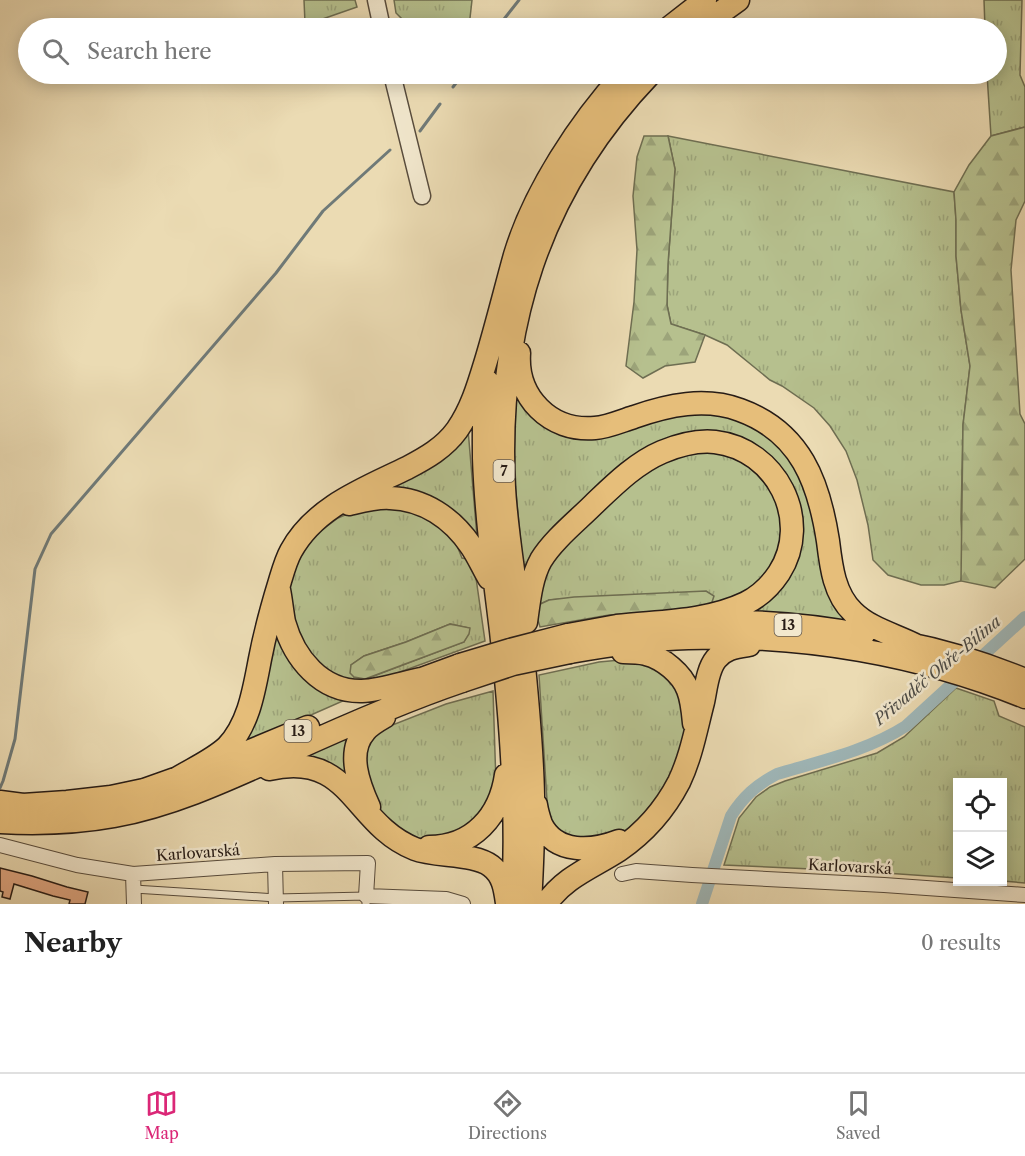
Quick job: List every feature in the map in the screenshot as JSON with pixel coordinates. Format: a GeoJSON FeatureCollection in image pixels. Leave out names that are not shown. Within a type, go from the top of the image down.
{"type":"FeatureCollection","features":[{"type":"Feature","properties":{"kind":"highway"},"geometry":{"type":"LineString","coordinates":[[682,18],[705,0]]}},
{"type":"Feature","properties":{"kind":"highway"},"geometry":{"type":"LineString","coordinates":[[713,18],[738,0]]}},
{"type":"Feature","properties":{"kind":"highway","name":"7"},"geometry":{"type":"LineString","coordinates":[[513,904],[514,808],[511,738],[486,492],[484,440],[486,388],[494,335],[504,294],[531,215],[548,179],[588,118],[616,84]]}},
{"type":"Feature","properties":{"kind":"highway","name":"7"},"geometry":{"type":"LineString","coordinates":[[530,904],[533,796],[522,644],[504,490],[502,437],[505,386],[522,298],[538,246],[549,220],[567,186],[604,128],[640,84]]}},
{"type":"Feature","properties":{"kind":"highway"},"geometry":{"type":"LineString","coordinates":[[522,298],[518,363],[520,376],[529,396],[544,414],[555,421],[574,427],[595,428],[678,404],[718,404],[740,410],[762,420],[781,434],[808,467],[816,487],[823,508],[832,567],[844,601],[866,623],[908,647]]}},
{"type":"Feature","properties":{"kind":"highway"},"geometry":{"type":"LineString","coordinates":[[173,780],[226,748],[244,721],[252,696],[269,616],[291,550],[303,533],[330,508],[429,456],[447,443],[467,414],[476,394],[494,335]]}},
{"type":"Feature","properties":{"kind":"highway"},"geometry":{"type":"LineString","coordinates":[[522,644],[534,578],[541,561],[550,548],[610,489],[636,467],[660,453],[679,446],[703,442],[721,443],[739,448],[769,469],[785,494],[792,523],[792,535],[786,558],[775,579],[748,602],[711,615],[667,622]]}},
{"type":"Feature","properties":{"kind":"highway"},"geometry":{"type":"LineString","coordinates":[[330,508],[389,497],[411,500],[435,510],[449,520],[468,541],[496,593]]}},
{"type":"Feature","properties":{"kind":"highway"},"geometry":{"type":"LineString","coordinates":[[279,585],[284,622],[294,648],[311,670],[324,681],[342,688],[361,691],[418,688]]}},
{"type":"Feature","properties":{"kind":"highway","name":"13"},"geometry":{"type":"LineString","coordinates":[[0,802],[23,805],[111,797],[144,790],[461,673],[513,664],[617,626],[667,622],[748,622],[831,629],[908,647],[949,670],[1019,686]]}},
{"type":"Feature","properties":{"kind":"highway","name":"13"},"geometry":{"type":"LineString","coordinates":[[569,643],[745,638],[834,645],[908,647]]}},
{"type":"Feature","properties":{"kind":"highway"},"geometry":{"type":"LineString","coordinates":[[546,904],[552,895],[571,878],[620,849],[651,822],[671,796],[681,778],[692,748],[711,668],[717,657],[735,647],[786,640]]}},
{"type":"Feature","properties":{"kind":"highway"},"geometry":{"type":"LineString","coordinates":[[569,643],[647,654],[669,666],[681,677],[688,690],[695,729]]}},
{"type":"Feature","properties":{"kind":"highway"},"geometry":{"type":"LineString","coordinates":[[418,688],[367,728],[356,747],[356,765],[363,792],[374,815],[395,838],[423,847],[445,846],[466,838],[483,825],[491,816],[501,797],[511,738]]}},
{"type":"Feature","properties":{"kind":"highway","name":"13"},"geometry":{"type":"LineString","coordinates":[[0,822],[71,823],[115,816],[195,793],[357,721],[418,688]]}},
{"type":"Feature","properties":{"kind":"highway"},"geometry":{"type":"LineString","coordinates":[[229,779],[296,765],[313,768],[331,776],[395,838],[415,849],[431,854],[486,862],[502,880],[507,904]]}},
{"type":"Feature","properties":{"kind":"highway"},"geometry":{"type":"LineString","coordinates":[[533,796],[544,829],[554,839],[570,848],[589,849],[608,845],[628,838],[651,822]]}},
{"type":"Feature","properties":{"kind":"street"},"geometry":{"type":"LineString","coordinates":[[376,0],[380,18]]}},
{"type":"Feature","properties":{"kind":"street"},"geometry":{"type":"LineString","coordinates":[[394,84],[422,196]]}},
{"type":"Feature","properties":{"kind":"street","name":"Karlovarská"},"geometry":{"type":"LineString","coordinates":[[0,845],[77,865],[133,873],[275,864],[368,863],[366,900]]}},
{"type":"Feature","properties":{"kind":"street"},"geometry":{"type":"LineString","coordinates":[[275,864],[276,901]]}},
{"type":"Feature","properties":{"kind":"street","name":"Karlovarská"},"geometry":{"type":"LineString","coordinates":[[622,874],[636,871],[1025,895]]}},
{"type":"Feature","properties":{"kind":"street"},"geometry":{"type":"LineString","coordinates":[[133,873],[134,904]]}},
{"type":"Feature","properties":{"kind":"street"},"geometry":{"type":"LineString","coordinates":[[366,900],[446,899],[463,904]]}},
{"type":"Feature","properties":{"kind":"lane"},"geometry":{"type":"LineString","coordinates":[[134,889],[276,901],[366,900]]}},
{"type":"Feature","properties":{"kind":"green space"},"geometry":{"type":"Polygon","coordinates":[[[304,0],[355,0],[357,7],[325,18],[305,18],[304,0]]]}},
{"type":"Feature","properties":{"kind":"green space"},"geometry":{"type":"Polygon","coordinates":[[[394,0],[472,0],[470,18],[401,18],[396,13],[394,0]]]}},
{"type":"Feature","properties":{"kind":"green space"},"geometry":{"type":"Polygon","coordinates":[[[984,0],[1022,0],[1020,75],[1025,87],[1025,127],[991,136],[988,84],[1007,84],[1007,18],[985,18],[984,0]]]}},
{"type":"Feature","properties":{"kind":"green space"},"geometry":{"type":"Polygon","coordinates":[[[1025,127],[1025,201],[1016,220],[1011,270],[1020,414],[1025,424],[1025,559],[995,588],[961,581],[963,425],[970,366],[961,310],[956,256],[954,192],[969,165],[991,136],[1025,127]]]}},
{"type":"Feature","properties":{"kind":"green space"},"geometry":{"type":"Polygon","coordinates":[[[644,136],[668,136],[675,169],[668,264],[667,305],[671,324],[705,335],[695,362],[665,366],[643,378],[626,366],[634,302],[637,250],[633,196],[637,157],[644,136]]]}},
{"type":"Feature","properties":{"kind":"green space"},"geometry":{"type":"Polygon","coordinates":[[[668,136],[954,192],[956,256],[961,310],[970,366],[963,425],[961,520],[964,566],[961,581],[944,585],[921,585],[888,575],[873,560],[868,525],[857,480],[846,451],[830,426],[814,408],[770,380],[727,345],[671,324],[667,305],[668,264],[675,169],[668,136]]]}},
{"type":"Feature","properties":{"kind":"green space"},"geometry":{"type":"Polygon","coordinates":[[[515,390],[539,421],[656,419],[697,412],[737,418],[775,441],[800,471],[847,619],[741,612],[787,572],[773,464],[673,439],[532,556],[527,564],[523,565],[514,472],[515,390]]]}},
{"type":"Feature","properties":{"kind":"green space"},"geometry":{"type":"Polygon","coordinates":[[[468,429],[477,537],[381,489],[468,429]]]}},
{"type":"Feature","properties":{"kind":"green space"},"geometry":{"type":"Polygon","coordinates":[[[726,451],[771,482],[785,535],[769,575],[725,605],[561,599],[549,600],[534,607],[547,564],[640,473],[681,453],[726,451]]]}},
{"type":"Feature","properties":{"kind":"green space"},"geometry":{"type":"Polygon","coordinates":[[[389,507],[424,515],[458,541],[462,558],[467,559],[475,571],[485,641],[370,683],[335,679],[300,645],[289,598],[290,575],[302,548],[338,518],[361,508],[389,507]],[[450,624],[364,656],[351,665],[354,677],[366,679],[464,642],[469,628],[450,624]]]}},
{"type":"Feature","properties":{"kind":"green space"},"geometry":{"type":"Polygon","coordinates":[[[706,591],[714,596],[710,608],[609,615],[540,627],[534,607],[549,600],[574,597],[706,591]]]}},
{"type":"Feature","properties":{"kind":"green space"},"geometry":{"type":"Polygon","coordinates":[[[450,624],[470,628],[464,642],[365,679],[354,677],[350,673],[351,665],[364,656],[450,624]]]}},
{"type":"Feature","properties":{"kind":"green space"},"geometry":{"type":"Polygon","coordinates":[[[276,626],[345,700],[236,748],[276,626]]]}},
{"type":"Feature","properties":{"kind":"green space"},"geometry":{"type":"Polygon","coordinates":[[[631,659],[645,661],[675,682],[688,729],[674,775],[636,824],[625,831],[600,840],[563,836],[548,816],[539,675],[599,662],[631,659]]]}},
{"type":"Feature","properties":{"kind":"green space"},"geometry":{"type":"Polygon","coordinates":[[[956,688],[994,701],[999,716],[1025,727],[1025,883],[1007,881],[1007,778],[953,778],[953,878],[724,865],[739,818],[756,797],[770,787],[877,753],[904,737],[956,688]]]}},
{"type":"Feature","properties":{"kind":"green space"},"geometry":{"type":"Polygon","coordinates":[[[493,691],[496,784],[490,803],[462,831],[424,839],[406,835],[381,811],[363,755],[377,731],[446,704],[493,691]]]}},
{"type":"Feature","properties":{"kind":"green space"},"geometry":{"type":"Polygon","coordinates":[[[355,732],[354,789],[296,760],[355,732]]]}},
{"type":"Feature","properties":{"kind":"building"},"geometry":{"type":"Polygon","coordinates":[[[0,868],[88,892],[85,904],[69,904],[70,900],[14,884],[10,899],[2,897],[0,868]]]}},
{"type":"Feature","properties":{"kind":"waterway"},"geometry":{"type":"LineString","coordinates":[[505,18],[519,0]]}},
{"type":"Feature","properties":{"kind":"waterway"},"geometry":{"type":"LineString","coordinates":[[420,131],[440,104]]}},
{"type":"Feature","properties":{"kind":"waterway"},"geometry":{"type":"LineString","coordinates":[[0,788],[15,739],[35,569],[51,534],[276,273],[323,211],[390,150]]}},
{"type":"Feature","properties":{"kind":"waterway","name":"Přivaděč Ohře-Bílina"},"geometry":{"type":"LineString","coordinates":[[702,904],[731,816],[751,792],[777,774],[859,749],[906,726],[1025,617]]}}]}
